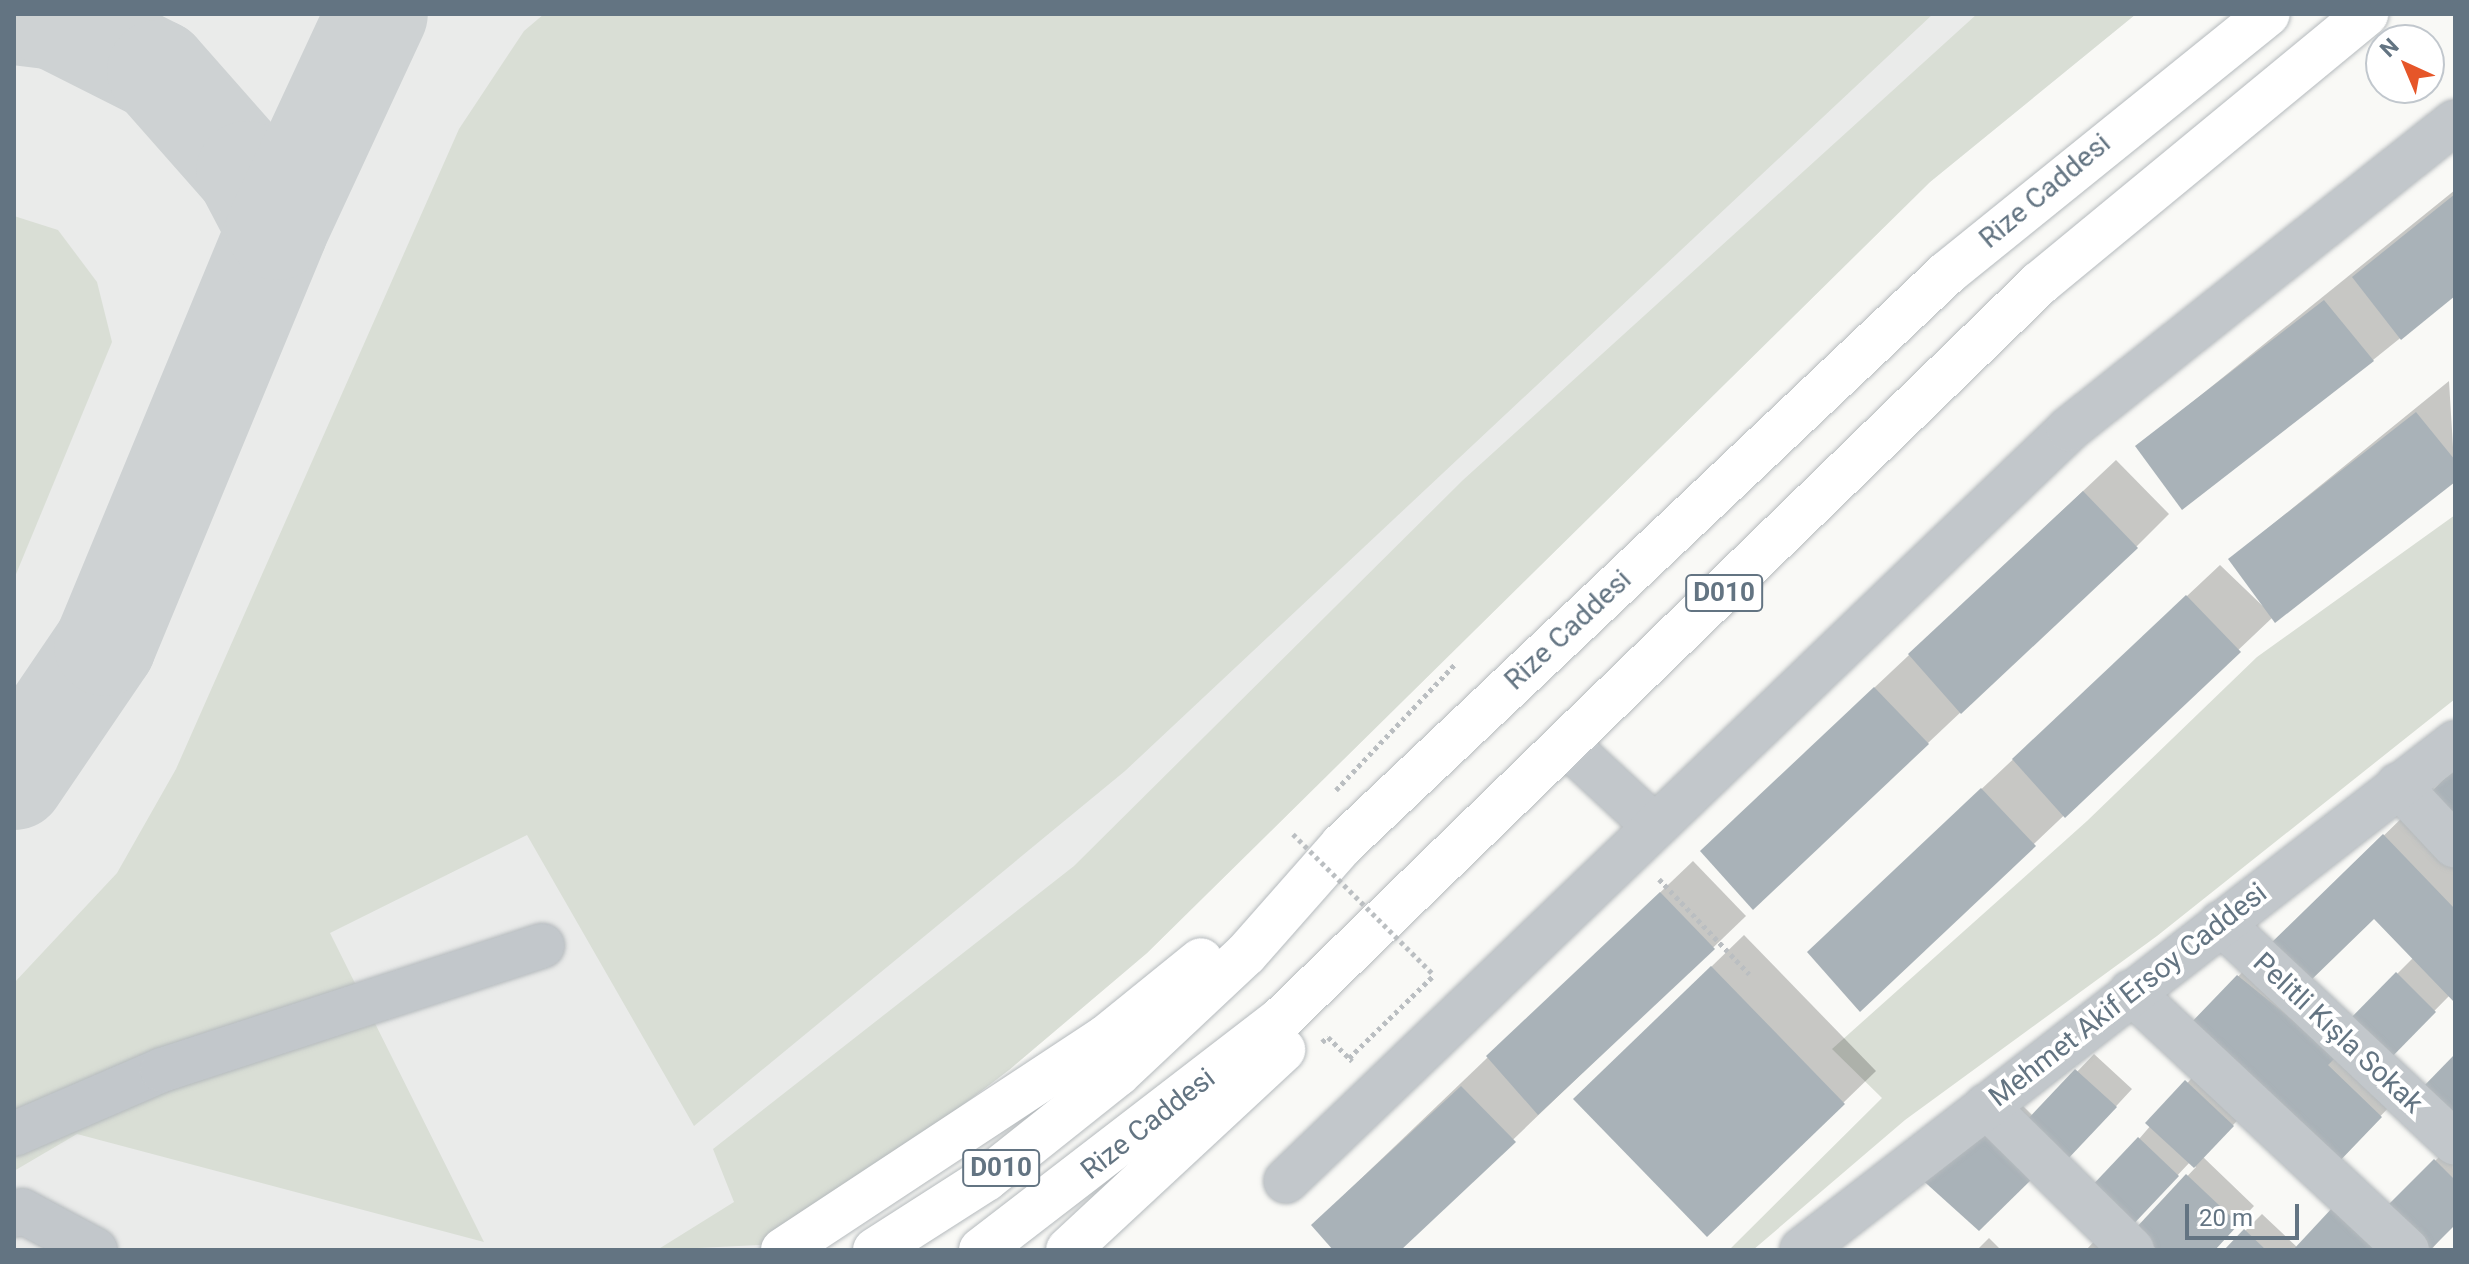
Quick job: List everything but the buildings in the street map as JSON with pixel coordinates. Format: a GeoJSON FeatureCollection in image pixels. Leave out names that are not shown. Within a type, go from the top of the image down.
{"type":"FeatureCollection","features":[{"type":"Feature","properties":{"kind":"highway","name":"Rize Caddesi"},"geometry":{"type":"LineString","coordinates":[[875,1250],[986,1179],[1118,1074],[1246,954],[1342,845],[1947,273],[2268,14]]}},
{"type":"Feature","properties":{"kind":"highway","name":"Rize Caddesi"},"geometry":{"type":"LineString","coordinates":[[981,1250],[1281,1019],[2040,283],[2366,14]]}},
{"type":"Feature","properties":{"kind":"highway"},"geometry":{"type":"LineString","coordinates":[[783,1250],[1106,1037],[1342,845]]}},
{"type":"Feature","properties":{"kind":"highway"},"geometry":{"type":"LineString","coordinates":[[1068,1250],[1360,976],[1444,860]]}},
{"type":"Feature","properties":{"kind":"street"},"geometry":{"type":"LineString","coordinates":[[1286,1181],[1651,823],[2069,429],[2455,122]]}},
{"type":"Feature","properties":{"kind":"street","name":"Mehmet Akif Ersoy Caddesi"},"geometry":{"type":"LineString","coordinates":[[1833,1241],[1986,1106],[2455,743]]}},
{"type":"Feature","properties":{"kind":"street"},"geometry":{"type":"LineString","coordinates":[[1566,744],[1651,823]]}},
{"type":"Feature","properties":{"kind":"street"},"geometry":{"type":"LineString","coordinates":[[2398,785],[2455,846]]}},
{"type":"Feature","properties":{"kind":"street","name":"Pelitli Kışla Sokak"},"geometry":{"type":"LineString","coordinates":[[2221,923],[2455,1143]]}},
{"type":"Feature","properties":{"kind":"street"},"geometry":{"type":"LineString","coordinates":[[14,1134],[162,1070],[542,946]]}},
{"type":"Feature","properties":{"kind":"street"},"geometry":{"type":"LineString","coordinates":[[2131,992],[2407,1250]]}},
{"type":"Feature","properties":{"kind":"street"},"geometry":{"type":"LineString","coordinates":[[1986,1106],[2132,1250]]}},
{"type":"Feature","properties":{"kind":"street"},"geometry":{"type":"LineString","coordinates":[[14,1215],[22,1211],[95,1250]]}},
{"type":"Feature","properties":{"kind":"path"},"geometry":{"type":"LineString","coordinates":[[1366,758],[1455,664]]}},
{"type":"Feature","properties":{"kind":"path"},"geometry":{"type":"LineString","coordinates":[[1293,834],[1434,975],[1349,1058]]}},
{"type":"Feature","properties":{"kind":"path"},"geometry":{"type":"LineString","coordinates":[[1664,883],[1749,974]]}},
{"type":"Feature","properties":{"kind":"shaded area"},"geometry":{"type":"Polygon","coordinates":[[[14,14],[2136,14],[1930,182],[1147,953],[1009,1070],[765,1250],[14,1250],[14,14]]]}},
{"type":"Feature","properties":{"kind":"shaded area"},"geometry":{"type":"Polygon","coordinates":[[[544,14],[1933,14],[1125,771],[694,1126],[527,835],[330,933],[484,1242],[77,1134],[14,1171],[14,983],[117,873],[176,769],[459,129],[524,31],[544,14]]]}},
{"type":"Feature","properties":{"kind":"shaded area"},"geometry":{"type":"Polygon","coordinates":[[[1977,14],[2136,14],[1930,182],[1147,953],[1009,1070],[780,1244],[657,1250],[734,1202],[713,1149],[1074,866],[1463,480],[1977,14]]]}},
{"type":"Feature","properties":{"kind":"shaded area"},"geometry":{"type":"Polygon","coordinates":[[[14,216],[58,230],[97,282],[112,342],[14,579],[14,216]]]}},
{"type":"Feature","properties":{"kind":"shaded area"},"geometry":{"type":"Polygon","coordinates":[[[2455,515],[2455,699],[2157,936],[1905,1120],[1753,1250],[1729,1250],[1882,1098],[1832,1049],[2087,821],[2257,657],[2455,515]]]}},
{"type":"Feature","properties":{"kind":"taxiway"},"geometry":{"type":"LineString","coordinates":[[14,14],[55,19],[158,71],[247,172],[277,229]]}},
{"type":"Feature","properties":{"kind":"taxiway"},"geometry":{"type":"LineString","coordinates":[[14,779],[105,645],[277,229],[377,14]]}}]}
